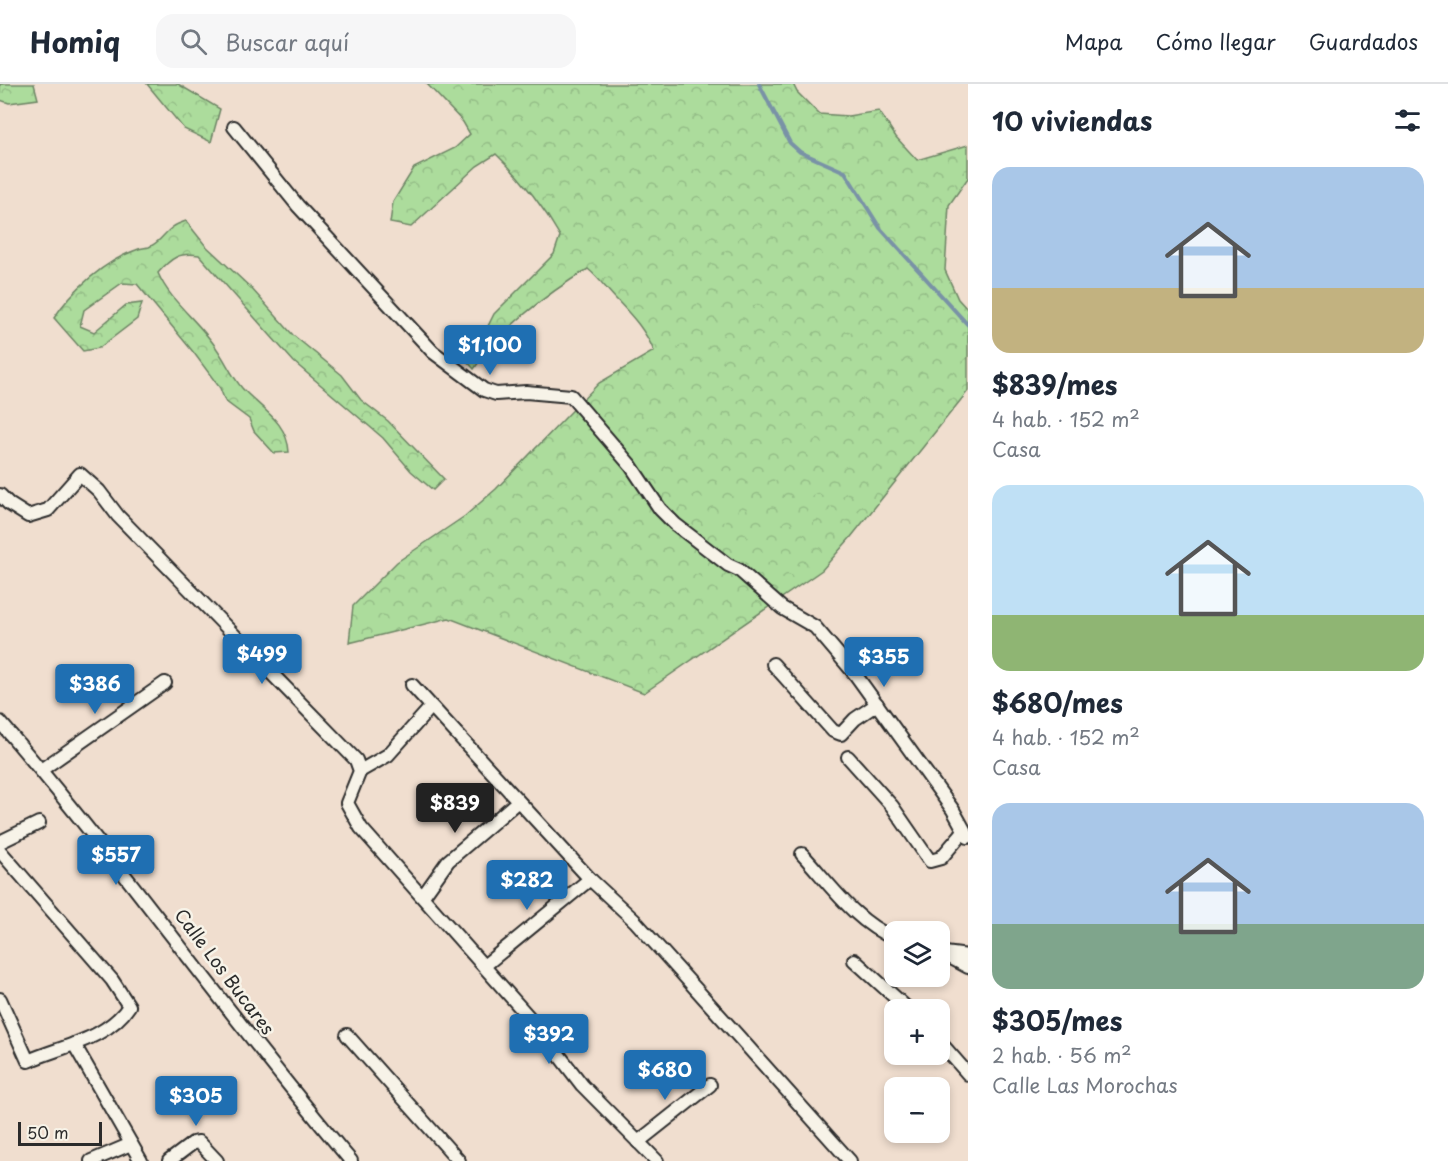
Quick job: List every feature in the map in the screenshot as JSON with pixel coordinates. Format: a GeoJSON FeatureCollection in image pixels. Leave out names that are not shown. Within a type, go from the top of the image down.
{"type":"FeatureCollection","features":[{"type":"Feature","properties":{"kind":"street"},"geometry":{"type":"LineString","coordinates":[[234,127],[298,206],[410,330],[433,352],[484,390],[496,394],[526,392],[572,396],[631,466],[660,509],[693,539],[739,570],[782,608],[815,627],[877,704],[952,810],[966,834],[941,858],[930,861],[892,806],[848,757]]}},
{"type":"Feature","properties":{"kind":"street"},"geometry":{"type":"LineString","coordinates":[[0,495],[9,504],[28,516],[48,510],[80,474],[356,760],[360,771]]}},
{"type":"Feature","properties":{"kind":"street"},"geometry":{"type":"LineString","coordinates":[[773,664],[833,732],[842,734],[855,719],[877,704]]}},
{"type":"Feature","properties":{"kind":"street"},"geometry":{"type":"LineString","coordinates":[[41,770],[165,683]]}},
{"type":"Feature","properties":{"kind":"street"},"geometry":{"type":"LineString","coordinates":[[412,685],[517,802],[590,879],[635,921],[850,1161]]}},
{"type":"Feature","properties":{"kind":"street"},"geometry":{"type":"LineString","coordinates":[[431,707],[388,755],[360,771],[347,803],[351,813],[361,828],[535,1024],[582,1085],[657,1161]]}},
{"type":"Feature","properties":{"kind":"street","name":"Calle Los Bucares"},"geometry":{"type":"LineString","coordinates":[[0,722],[184,948],[288,1086],[351,1161]]}},
{"type":"Feature","properties":{"kind":"street"},"geometry":{"type":"LineString","coordinates":[[423,896],[448,861],[517,802]]}},
{"type":"Feature","properties":{"kind":"street"},"geometry":{"type":"LineString","coordinates":[[0,842],[39,823]]}},
{"type":"Feature","properties":{"kind":"street"},"geometry":{"type":"LineString","coordinates":[[0,851],[83,945],[112,980],[129,1006],[121,1018],[93,1036],[28,1061],[0,999]]}},
{"type":"Feature","properties":{"kind":"street"},"geometry":{"type":"LineString","coordinates":[[802,854],[850,908],[884,933]]}},
{"type":"Feature","properties":{"kind":"street"},"geometry":{"type":"LineString","coordinates":[[484,966],[590,879]]}},
{"type":"Feature","properties":{"kind":"street"},"geometry":{"type":"LineString","coordinates":[[950,953],[968,956]]}},
{"type":"Feature","properties":{"kind":"street"},"geometry":{"type":"LineString","coordinates":[[950,957],[968,967]]}},
{"type":"Feature","properties":{"kind":"street"},"geometry":{"type":"LineString","coordinates":[[855,960],[897,999]]}},
{"type":"Feature","properties":{"kind":"street"},"geometry":{"type":"LineString","coordinates":[[348,1035],[459,1161]]}},
{"type":"Feature","properties":{"kind":"street"},"geometry":{"type":"LineString","coordinates":[[74,1044],[141,1161]]}},
{"type":"Feature","properties":{"kind":"street"},"geometry":{"type":"LineString","coordinates":[[950,1054],[968,1074]]}},
{"type":"Feature","properties":{"kind":"street"},"geometry":{"type":"LineString","coordinates":[[638,1142],[710,1085]]}},
{"type":"Feature","properties":{"kind":"street"},"geometry":{"type":"LineString","coordinates":[[169,1161],[193,1143],[200,1142],[216,1161]]}},
{"type":"Feature","properties":{"kind":"street"},"geometry":{"type":"LineString","coordinates":[[91,1161],[131,1144]]}},
{"type":"Feature","properties":{"kind":"green space"},"geometry":{"type":"Polygon","coordinates":[[[0,84],[34,84],[38,99],[9,103],[0,100],[0,84]]]}},
{"type":"Feature","properties":{"kind":"green space"},"geometry":{"type":"Polygon","coordinates":[[[147,84],[178,84],[220,109],[211,142],[184,129],[147,84]]]}},
{"type":"Feature","properties":{"kind":"green space"},"geometry":{"type":"Polygon","coordinates":[[[427,84],[793,84],[797,92],[819,114],[848,116],[879,111],[896,137],[917,160],[968,145],[968,178],[949,205],[945,270],[958,299],[968,310],[968,391],[822,570],[644,693],[449,618],[349,643],[353,606],[397,562],[465,516],[496,489],[599,383],[654,351],[634,319],[588,269],[525,313],[484,354],[474,369],[459,352],[485,332],[494,314],[554,254],[560,236],[531,193],[496,154],[477,166],[411,227],[390,223],[393,202],[414,168],[455,148],[470,134],[463,122],[427,84]]]}},
{"type":"Feature","properties":{"kind":"green space"},"geometry":{"type":"Polygon","coordinates":[[[186,221],[205,245],[251,288],[293,335],[342,375],[361,400],[388,421],[444,479],[433,490],[411,471],[383,438],[294,362],[199,255],[186,254],[176,257],[158,273],[177,303],[210,339],[242,388],[278,424],[287,441],[289,452],[274,453],[254,431],[249,419],[225,401],[220,388],[194,353],[137,284],[122,283],[84,310],[80,326],[94,332],[126,305],[142,303],[137,319],[99,348],[83,351],[54,318],[70,297],[101,269],[124,255],[155,244],[173,227],[186,221]]]}},
{"type":"Feature","properties":{"kind":"waterway"},"geometry":{"type":"LineString","coordinates":[[759,84],[790,143],[800,152],[845,172],[880,228],[968,325]]}}]}
